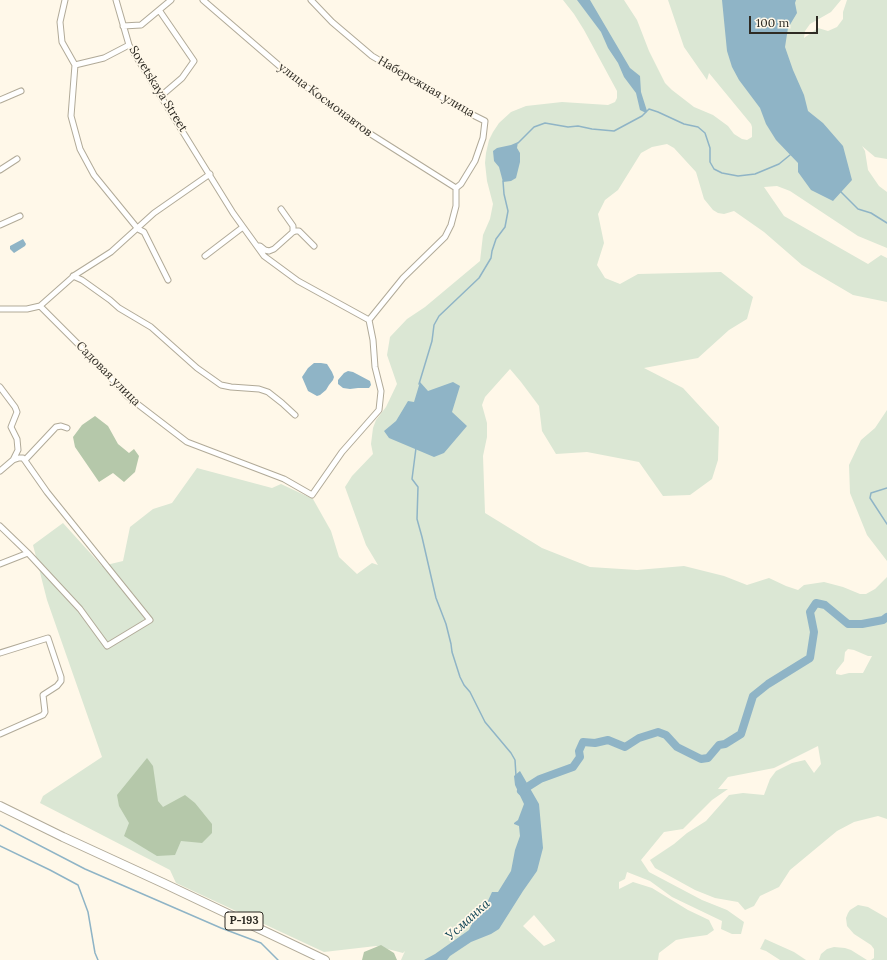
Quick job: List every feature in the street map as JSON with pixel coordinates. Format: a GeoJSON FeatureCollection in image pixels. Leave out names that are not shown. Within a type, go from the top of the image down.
{"type":"FeatureCollection","features":[{"type":"Feature","properties":{"kind":"highway","name":"Р-193"},"geometry":{"type":"LineString","coordinates":[[0,806],[62,837],[325,960]]}},
{"type":"Feature","properties":{"kind":"street"},"geometry":{"type":"LineString","coordinates":[[65,0],[60,22],[62,42],[76,65],[71,116],[80,149],[94,175],[138,229],[144,232],[168,280]]}},
{"type":"Feature","properties":{"kind":"street","name":"Sovetskaya Street"},"geometry":{"type":"LineString","coordinates":[[116,0],[129,45],[233,213],[264,256],[298,281],[369,320]]}},
{"type":"Feature","properties":{"kind":"street"},"geometry":{"type":"LineString","coordinates":[[123,26],[141,25],[171,0]]}},
{"type":"Feature","properties":{"kind":"street","name":"улица Космонавтов"},"geometry":{"type":"LineString","coordinates":[[203,0],[290,75],[363,129],[456,188]]}},
{"type":"Feature","properties":{"kind":"street","name":"Набережная улица"},"geometry":{"type":"LineString","coordinates":[[311,0],[332,22],[372,56],[484,121],[483,138],[475,161],[465,178],[456,188]]}},
{"type":"Feature","properties":{"kind":"street"},"geometry":{"type":"LineString","coordinates":[[159,10],[194,61],[182,78],[161,96]]}},
{"type":"Feature","properties":{"kind":"street"},"geometry":{"type":"LineString","coordinates":[[76,65],[104,58],[129,45]]}},
{"type":"Feature","properties":{"kind":"street"},"geometry":{"type":"LineString","coordinates":[[0,100],[21,91]]}},
{"type":"Feature","properties":{"kind":"street"},"geometry":{"type":"LineString","coordinates":[[0,170],[18,159]]}},
{"type":"Feature","properties":{"kind":"street"},"geometry":{"type":"LineString","coordinates":[[0,309],[27,309],[40,306],[73,276],[111,252],[154,213],[210,174]]}},
{"type":"Feature","properties":{"kind":"street"},"geometry":{"type":"LineString","coordinates":[[369,320],[403,278],[446,237],[456,206],[456,188]]}},
{"type":"Feature","properties":{"kind":"street"},"geometry":{"type":"LineString","coordinates":[[257,246],[270,251],[293,232],[293,226],[281,210]]}},
{"type":"Feature","properties":{"kind":"street"},"geometry":{"type":"LineString","coordinates":[[0,225],[20,216]]}},
{"type":"Feature","properties":{"kind":"street"},"geometry":{"type":"LineString","coordinates":[[205,256],[243,227]]}},
{"type":"Feature","properties":{"kind":"street"},"geometry":{"type":"LineString","coordinates":[[293,232],[298,232],[314,246]]}},
{"type":"Feature","properties":{"kind":"street"},"geometry":{"type":"LineString","coordinates":[[73,276],[82,280],[119,308],[151,327],[197,368],[221,385],[259,389],[268,392],[295,415]]}},
{"type":"Feature","properties":{"kind":"street","name":"Садовая улица"},"geometry":{"type":"LineString","coordinates":[[40,306],[101,366],[127,396],[187,442],[284,479],[312,495],[342,452],[379,410],[381,391],[375,367],[373,340],[369,320]]}},
{"type":"Feature","properties":{"kind":"street"},"geometry":{"type":"LineString","coordinates":[[0,387],[17,412],[11,428],[17,440],[18,450],[13,460]]}},
{"type":"Feature","properties":{"kind":"street"},"geometry":{"type":"LineString","coordinates":[[25,460],[56,427],[61,426],[68,428]]}},
{"type":"Feature","properties":{"kind":"street"},"geometry":{"type":"LineString","coordinates":[[0,471],[13,460],[23,458],[47,492],[150,620],[107,646],[80,609],[28,553],[0,526]]}},
{"type":"Feature","properties":{"kind":"street"},"geometry":{"type":"LineString","coordinates":[[0,564],[28,553]]}},
{"type":"Feature","properties":{"kind":"street"},"geometry":{"type":"LineString","coordinates":[[0,653],[48,638],[61,677],[60,684],[43,696],[45,712],[43,715],[0,734]]}},
{"type":"Feature","properties":{"kind":"green space"},"geometry":{"type":"Polygon","coordinates":[[[563,0],[624,0],[637,20],[649,51],[665,83],[694,107],[713,115],[728,126],[734,134],[747,140],[752,137],[751,124],[709,73],[707,80],[684,47],[668,0],[841,0],[831,12],[810,24],[805,31],[804,38],[818,28],[828,31],[837,27],[843,19],[843,12],[847,0],[887,0],[887,159],[875,157],[862,146],[865,151],[868,170],[879,186],[887,192],[887,248],[858,236],[790,191],[777,186],[764,187],[784,216],[868,264],[881,255],[887,258],[887,302],[853,295],[802,265],[764,232],[734,211],[724,214],[713,210],[704,199],[696,172],[674,148],[667,144],[652,147],[641,153],[618,190],[605,200],[598,214],[604,243],[597,265],[605,278],[620,284],[638,274],[721,272],[753,297],[747,319],[729,330],[698,358],[644,368],[683,388],[719,427],[718,460],[712,479],[690,495],[663,496],[639,462],[587,452],[556,454],[542,431],[539,406],[510,369],[485,397],[482,405],[487,423],[487,437],[483,456],[485,513],[542,548],[590,567],[637,570],[684,566],[724,576],[747,585],[769,578],[798,590],[804,585],[824,582],[843,587],[860,594],[866,594],[875,589],[887,577],[887,819],[878,816],[854,822],[837,831],[790,870],[779,887],[760,896],[754,906],[745,910],[738,902],[715,898],[695,890],[655,868],[650,860],[706,821],[729,795],[743,793],[764,795],[770,779],[776,771],[792,763],[805,760],[814,773],[821,764],[818,746],[774,768],[728,777],[718,789],[728,789],[712,800],[683,829],[664,832],[641,860],[649,872],[702,900],[727,910],[744,922],[741,934],[732,934],[721,929],[722,921],[672,897],[650,881],[627,872],[625,879],[619,882],[619,889],[633,882],[652,888],[688,910],[709,920],[714,930],[707,935],[676,940],[659,953],[658,960],[401,960],[405,951],[403,953],[376,946],[324,952],[176,883],[170,870],[40,803],[43,796],[102,757],[47,600],[33,545],[63,523],[102,566],[123,561],[130,527],[153,509],[172,503],[197,468],[272,488],[281,484],[313,499],[331,531],[339,557],[357,574],[372,563],[378,565],[366,545],[345,487],[352,476],[373,454],[371,444],[373,428],[376,420],[386,407],[397,384],[387,355],[390,337],[407,319],[425,307],[480,261],[483,235],[490,219],[493,204],[487,181],[485,163],[489,140],[493,132],[499,123],[511,112],[526,106],[562,102],[608,105],[615,102],[617,98],[617,91],[574,14],[563,0]],[[848,649],[845,652],[844,661],[836,671],[836,674],[863,673],[872,656],[848,649]],[[534,915],[523,926],[544,946],[555,941],[555,940],[534,915]]]}},
{"type":"Feature","properties":{"kind":"green space"},"geometry":{"type":"Polygon","coordinates":[[[887,410],[887,561],[867,535],[850,493],[849,465],[861,440],[875,428],[887,410]]]}},
{"type":"Feature","properties":{"kind":"green space"},"geometry":{"type":"Polygon","coordinates":[[[95,416],[108,426],[118,444],[129,453],[134,449],[139,456],[135,472],[124,482],[113,473],[99,482],[75,447],[73,437],[82,425],[95,416]]]}},
{"type":"Feature","properties":{"kind":"green space"},"geometry":{"type":"Polygon","coordinates":[[[147,758],[153,766],[158,801],[163,807],[185,795],[195,803],[212,824],[212,833],[202,843],[181,841],[175,855],[157,856],[124,836],[129,823],[119,806],[117,795],[147,758]]]}},
{"type":"Feature","properties":{"kind":"green space"},"geometry":{"type":"Polygon","coordinates":[[[858,905],[868,907],[887,918],[887,960],[871,960],[874,958],[874,949],[871,945],[854,934],[847,926],[846,918],[848,913],[858,905]]]}},
{"type":"Feature","properties":{"kind":"green space"},"geometry":{"type":"Polygon","coordinates":[[[765,939],[794,952],[806,960],[780,960],[760,949],[765,939]]]}},
{"type":"Feature","properties":{"kind":"green space"},"geometry":{"type":"Polygon","coordinates":[[[381,945],[394,953],[397,960],[362,960],[364,952],[381,945]]]}},
{"type":"Feature","properties":{"kind":"green space"},"geometry":{"type":"Polygon","coordinates":[[[834,947],[851,950],[867,960],[819,960],[821,954],[827,949],[834,947]]]}},
{"type":"Feature","properties":{"kind":"water"},"geometry":{"type":"Polygon","coordinates":[[[577,0],[590,0],[630,68],[640,76],[641,92],[647,111],[646,113],[640,110],[636,93],[624,77],[601,32],[577,0]]]}},
{"type":"Feature","properties":{"kind":"water"},"geometry":{"type":"Polygon","coordinates":[[[722,0],[796,0],[795,3],[797,13],[788,28],[785,47],[804,95],[808,111],[823,123],[843,146],[852,180],[833,201],[811,190],[798,172],[798,163],[776,140],[766,124],[760,108],[739,80],[732,67],[727,51],[722,0]]]}},
{"type":"Feature","properties":{"kind":"water"},"geometry":{"type":"Polygon","coordinates":[[[518,142],[517,148],[520,153],[520,162],[516,178],[511,181],[503,182],[499,167],[494,161],[493,151],[497,148],[518,142]]]}},
{"type":"Feature","properties":{"kind":"water"},"geometry":{"type":"Polygon","coordinates":[[[23,239],[26,244],[25,246],[14,253],[10,249],[10,246],[23,239]]]}},
{"type":"Feature","properties":{"kind":"water"},"geometry":{"type":"Polygon","coordinates":[[[314,363],[327,364],[334,377],[326,390],[317,396],[308,391],[302,377],[308,368],[314,363]]]}},
{"type":"Feature","properties":{"kind":"water"},"geometry":{"type":"Polygon","coordinates":[[[348,371],[370,381],[371,385],[369,388],[350,389],[343,388],[338,384],[338,380],[348,371]]]}},
{"type":"Feature","properties":{"kind":"water"},"geometry":{"type":"Polygon","coordinates":[[[420,382],[428,391],[453,382],[460,386],[452,412],[467,426],[444,453],[434,457],[389,438],[384,431],[396,421],[408,401],[414,402],[420,382]]]}},
{"type":"Feature","properties":{"kind":"water"},"geometry":{"type":"Polygon","coordinates":[[[520,771],[539,804],[543,848],[537,871],[499,929],[471,942],[450,956],[447,960],[424,960],[469,930],[479,908],[486,905],[492,892],[498,892],[511,871],[515,850],[520,836],[519,826],[514,823],[518,820],[524,804],[515,785],[514,776],[520,771]]]}},
{"type":"Feature","properties":{"kind":"waterway"},"geometry":{"type":"LineString","coordinates":[[518,143],[534,127],[545,123],[568,127],[578,126],[614,131],[642,116],[649,109],[684,124],[698,127],[705,133],[710,148],[710,162],[714,169],[722,173],[738,176],[755,174],[779,164],[790,155]]}},
{"type":"Feature","properties":{"kind":"waterway"},"geometry":{"type":"LineString","coordinates":[[419,384],[432,341],[434,325],[439,316],[479,278],[491,258],[496,239],[505,227],[508,211],[503,181]]}},
{"type":"Feature","properties":{"kind":"waterway"},"geometry":{"type":"LineString","coordinates":[[840,191],[858,209],[871,213],[887,223]]}},
{"type":"Feature","properties":{"kind":"waterway"},"geometry":{"type":"LineString","coordinates":[[416,448],[412,479],[418,487],[417,519],[436,598],[446,624],[452,652],[460,677],[470,692],[485,722],[515,760],[516,776]]}},
{"type":"Feature","properties":{"kind":"waterway"},"geometry":{"type":"LineString","coordinates":[[887,488],[871,493],[870,498],[887,524]]}},
{"type":"Feature","properties":{"kind":"waterway","name":"Усманка"},"geometry":{"type":"LineString","coordinates":[[522,792],[521,791],[540,779],[573,767],[580,757],[579,751],[583,742],[595,743],[608,740],[625,747],[639,738],[658,732],[666,735],[677,747],[701,759],[708,758],[719,745],[725,744],[741,734],[753,696],[768,684],[810,658],[814,632],[810,612],[816,603],[825,605],[848,624],[862,624],[883,620],[887,617]]}},
{"type":"Feature","properties":{"kind":"waterway"},"geometry":{"type":"LineString","coordinates":[[0,825],[85,869],[221,928],[261,943],[278,960]]}},
{"type":"Feature","properties":{"kind":"waterway"},"geometry":{"type":"LineString","coordinates":[[0,846],[78,885],[88,912],[95,953],[98,960]]}}]}
